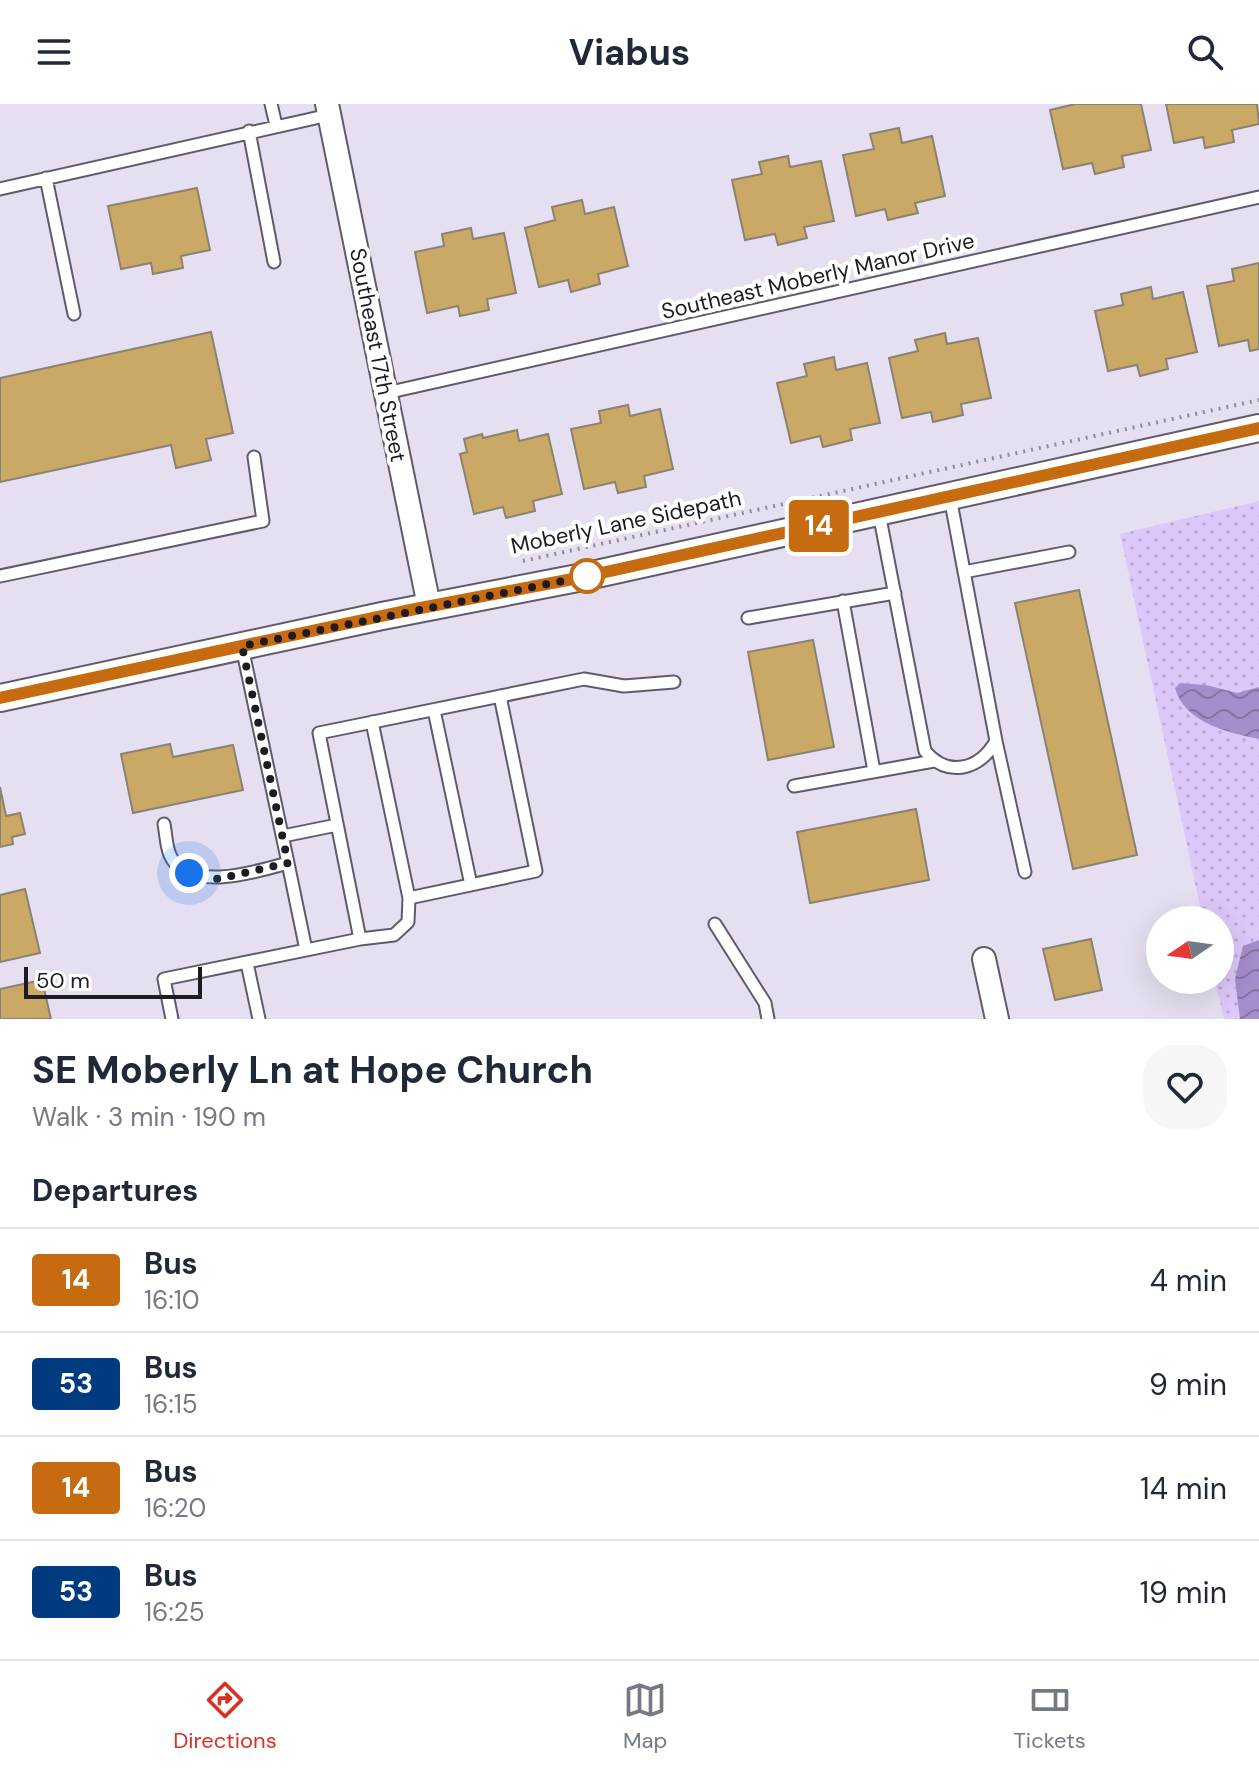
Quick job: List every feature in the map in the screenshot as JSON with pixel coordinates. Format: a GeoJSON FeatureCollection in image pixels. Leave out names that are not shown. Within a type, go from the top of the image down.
{"type":"FeatureCollection","features":[{"type":"Feature","properties":{"kind":"street","name":"Southeast 17th Street"},"geometry":{"type":"LineString","coordinates":[[328,109],[429,606]]}},
{"type":"Feature","properties":{"kind":"street"},"geometry":{"type":"LineString","coordinates":[[0,698],[429,606],[583,577],[1259,428]]}},
{"type":"Feature","properties":{"kind":"street"},"geometry":{"type":"LineString","coordinates":[[984,959],[997,1019]]}},
{"type":"Feature","properties":{"kind":"lane"},"geometry":{"type":"LineString","coordinates":[[271,104],[276,125]]}},
{"type":"Feature","properties":{"kind":"lane"},"geometry":{"type":"LineString","coordinates":[[0,189],[276,125],[328,109]]}},
{"type":"Feature","properties":{"kind":"lane"},"geometry":{"type":"LineString","coordinates":[[249,131],[274,262]]}},
{"type":"Feature","properties":{"kind":"lane"},"geometry":{"type":"LineString","coordinates":[[46,178],[74,314]]}},
{"type":"Feature","properties":{"kind":"lane","name":"Southeast Moberly Manor Drive"},"geometry":{"type":"LineString","coordinates":[[386,393],[1259,197]]}},
{"type":"Feature","properties":{"kind":"lane"},"geometry":{"type":"LineString","coordinates":[[0,576],[263,521],[254,457]]}},
{"type":"Feature","properties":{"kind":"lane"},"geometry":{"type":"LineString","coordinates":[[950,497],[996,741],[1025,872]]}},
{"type":"Feature","properties":{"kind":"lane"},"geometry":{"type":"LineString","coordinates":[[879,513],[925,751],[934,761],[946,767],[974,764],[988,754],[996,741]]}},
{"type":"Feature","properties":{"kind":"lane"},"geometry":{"type":"LineString","coordinates":[[964,572],[1069,552]]}},
{"type":"Feature","properties":{"kind":"lane"},"geometry":{"type":"LineString","coordinates":[[748,618],[895,593]]}},
{"type":"Feature","properties":{"kind":"lane"},"geometry":{"type":"LineString","coordinates":[[843,601],[874,771]]}},
{"type":"Feature","properties":{"kind":"lane"},"geometry":{"type":"LineString","coordinates":[[242,646],[306,950]]}},
{"type":"Feature","properties":{"kind":"lane"},"geometry":{"type":"LineString","coordinates":[[360,939],[319,733],[584,679],[624,686],[674,682]]}},
{"type":"Feature","properties":{"kind":"lane"},"geometry":{"type":"LineString","coordinates":[[409,898],[536,871],[500,696]]}},
{"type":"Feature","properties":{"kind":"lane"},"geometry":{"type":"LineString","coordinates":[[434,710],[471,885]]}},
{"type":"Feature","properties":{"kind":"lane"},"geometry":{"type":"LineString","coordinates":[[172,1019],[164,979],[360,939],[394,935],[408,922],[409,898],[372,722]]}},
{"type":"Feature","properties":{"kind":"lane"},"geometry":{"type":"LineString","coordinates":[[794,786],[934,761]]}},
{"type":"Feature","properties":{"kind":"lane"},"geometry":{"type":"LineString","coordinates":[[164,824],[171,858],[189,873],[218,879],[288,863]]}},
{"type":"Feature","properties":{"kind":"lane"},"geometry":{"type":"LineString","coordinates":[[283,836],[337,825]]}},
{"type":"Feature","properties":{"kind":"lane"},"geometry":{"type":"LineString","coordinates":[[715,924],[765,1003],[768,1019]]}},
{"type":"Feature","properties":{"kind":"lane"},"geometry":{"type":"LineString","coordinates":[[247,963],[259,1019]]}},
{"type":"Feature","properties":{"kind":"path","name":"Moberly Lane Sidepath"},"geometry":{"type":"LineString","coordinates":[[516,562],[1259,400]]}},
{"type":"Feature","properties":{"kind":"shaded area"},"geometry":{"type":"Polygon","coordinates":[[[1259,501],[1259,1019],[1224,1019],[1218,994],[1234,994],[1234,906],[1200,906],[1120,534],[1259,501]]]}},
{"type":"Feature","properties":{"kind":"water"},"geometry":{"type":"Polygon","coordinates":[[[1180,683],[1206,685],[1237,693],[1259,687],[1259,739],[1221,729],[1197,717],[1180,700],[1175,688],[1180,683]]]}},
{"type":"Feature","properties":{"kind":"water"},"geometry":{"type":"Polygon","coordinates":[[[1259,940],[1259,1019],[1240,1019],[1235,979],[1243,946],[1259,940]]]}},
{"type":"Feature","properties":{"kind":"building"},"geometry":{"type":"Polygon","coordinates":[[[1075,104],[1141,104],[1151,150],[1122,156],[1124,167],[1095,174],[1092,163],[1063,169],[1050,110],[1075,104]]]}},
{"type":"Feature","properties":{"kind":"building"},"geometry":{"type":"Polygon","coordinates":[[[1166,104],[1257,104],[1259,124],[1232,130],[1234,142],[1205,148],[1203,137],[1174,143],[1166,104]]]}},
{"type":"Feature","properties":{"kind":"building"},"geometry":{"type":"Polygon","coordinates":[[[899,128],[902,143],[932,136],[945,196],[915,203],[918,213],[888,220],[885,209],[856,216],[843,155],[874,149],[870,134],[899,128]]]}},
{"type":"Feature","properties":{"kind":"building"},"geometry":{"type":"Polygon","coordinates":[[[788,156],[790,167],[821,161],[834,221],[804,227],[807,238],[778,245],[775,234],[745,240],[732,180],[762,174],[759,162],[788,156]]]}},
{"type":"Feature","properties":{"kind":"building"},"geometry":{"type":"Polygon","coordinates":[[[197,188],[210,250],[181,256],[183,268],[153,274],[151,263],[121,269],[108,206],[197,188]]]}},
{"type":"Feature","properties":{"kind":"building"},"geometry":{"type":"Polygon","coordinates":[[[582,200],[585,214],[614,207],[628,266],[598,274],[600,284],[571,292],[568,280],[539,287],[525,228],[555,220],[552,207],[582,200]]]}},
{"type":"Feature","properties":{"kind":"building"},"geometry":{"type":"Polygon","coordinates":[[[471,228],[473,239],[504,233],[516,293],[487,299],[489,310],[460,316],[458,306],[427,313],[415,252],[444,246],[442,234],[471,228]]]}},
{"type":"Feature","properties":{"kind":"building"},"geometry":{"type":"Polygon","coordinates":[[[1259,263],[1259,349],[1250,351],[1248,340],[1219,346],[1207,286],[1234,281],[1232,269],[1259,263]]]}},
{"type":"Feature","properties":{"kind":"building"},"geometry":{"type":"Polygon","coordinates":[[[1151,287],[1153,299],[1183,292],[1197,352],[1166,359],[1168,369],[1140,376],[1137,365],[1108,371],[1095,311],[1123,305],[1121,294],[1151,287]]]}},
{"type":"Feature","properties":{"kind":"building"},"geometry":{"type":"Polygon","coordinates":[[[211,332],[233,433],[206,439],[211,460],[176,468],[171,445],[0,482],[0,378],[211,332]]]}},
{"type":"Feature","properties":{"kind":"building"},"geometry":{"type":"Polygon","coordinates":[[[945,333],[947,344],[978,338],[991,398],[961,404],[963,415],[933,422],[931,412],[902,418],[889,358],[918,351],[915,340],[945,333]]]}},
{"type":"Feature","properties":{"kind":"building"},"geometry":{"type":"Polygon","coordinates":[[[834,357],[836,370],[867,363],[880,423],[850,429],[852,440],[823,447],[820,436],[791,443],[777,383],[807,376],[804,364],[834,357]]]}},
{"type":"Feature","properties":{"kind":"building"},"geometry":{"type":"Polygon","coordinates":[[[628,405],[630,416],[660,409],[673,469],[644,476],[646,487],[618,493],[615,482],[584,489],[571,429],[601,423],[599,411],[628,405]]]}},
{"type":"Feature","properties":{"kind":"building"},"geometry":{"type":"Polygon","coordinates":[[[517,430],[519,441],[548,434],[562,494],[533,501],[535,511],[506,518],[503,507],[474,514],[460,454],[467,452],[464,439],[517,430]]]}},
{"type":"Feature","properties":{"kind":"building"},"geometry":{"type":"Polygon","coordinates":[[[1079,590],[1137,855],[1073,869],[1015,603],[1079,590]]]}},
{"type":"Feature","properties":{"kind":"building"},"geometry":{"type":"Polygon","coordinates":[[[813,640],[834,747],[768,760],[748,652],[813,640]]]}},
{"type":"Feature","properties":{"kind":"building"},"geometry":{"type":"Polygon","coordinates":[[[170,744],[173,757],[233,745],[243,790],[133,813],[121,754],[170,744]]]}},
{"type":"Feature","properties":{"kind":"building"},"geometry":{"type":"Polygon","coordinates":[[[0,787],[6,816],[20,813],[25,834],[12,837],[13,844],[0,847],[0,787]]]}},
{"type":"Feature","properties":{"kind":"building"},"geometry":{"type":"Polygon","coordinates":[[[916,809],[929,880],[810,903],[797,832],[916,809]]]}},
{"type":"Feature","properties":{"kind":"building"},"geometry":{"type":"Polygon","coordinates":[[[25,889],[40,953],[0,962],[0,895],[25,889]]]}},
{"type":"Feature","properties":{"kind":"building"},"geometry":{"type":"Polygon","coordinates":[[[1091,939],[1102,990],[1055,1000],[1043,949],[1091,939]]]}},
{"type":"Feature","properties":{"kind":"building"},"geometry":{"type":"Polygon","coordinates":[[[42,980],[51,1019],[0,1019],[0,989],[42,980]]]}},
{"type":"Feature","properties":{"kind":"bus line","name":"14"},"geometry":{"type":"LineString","coordinates":[[0,698],[405,611],[583,577],[1259,428]]}},
{"type":"Feature","properties":{"kind":"route"},"geometry":{"type":"LineString","coordinates":[[189,873],[218,879],[288,863],[242,646],[587,576]]}}]}
